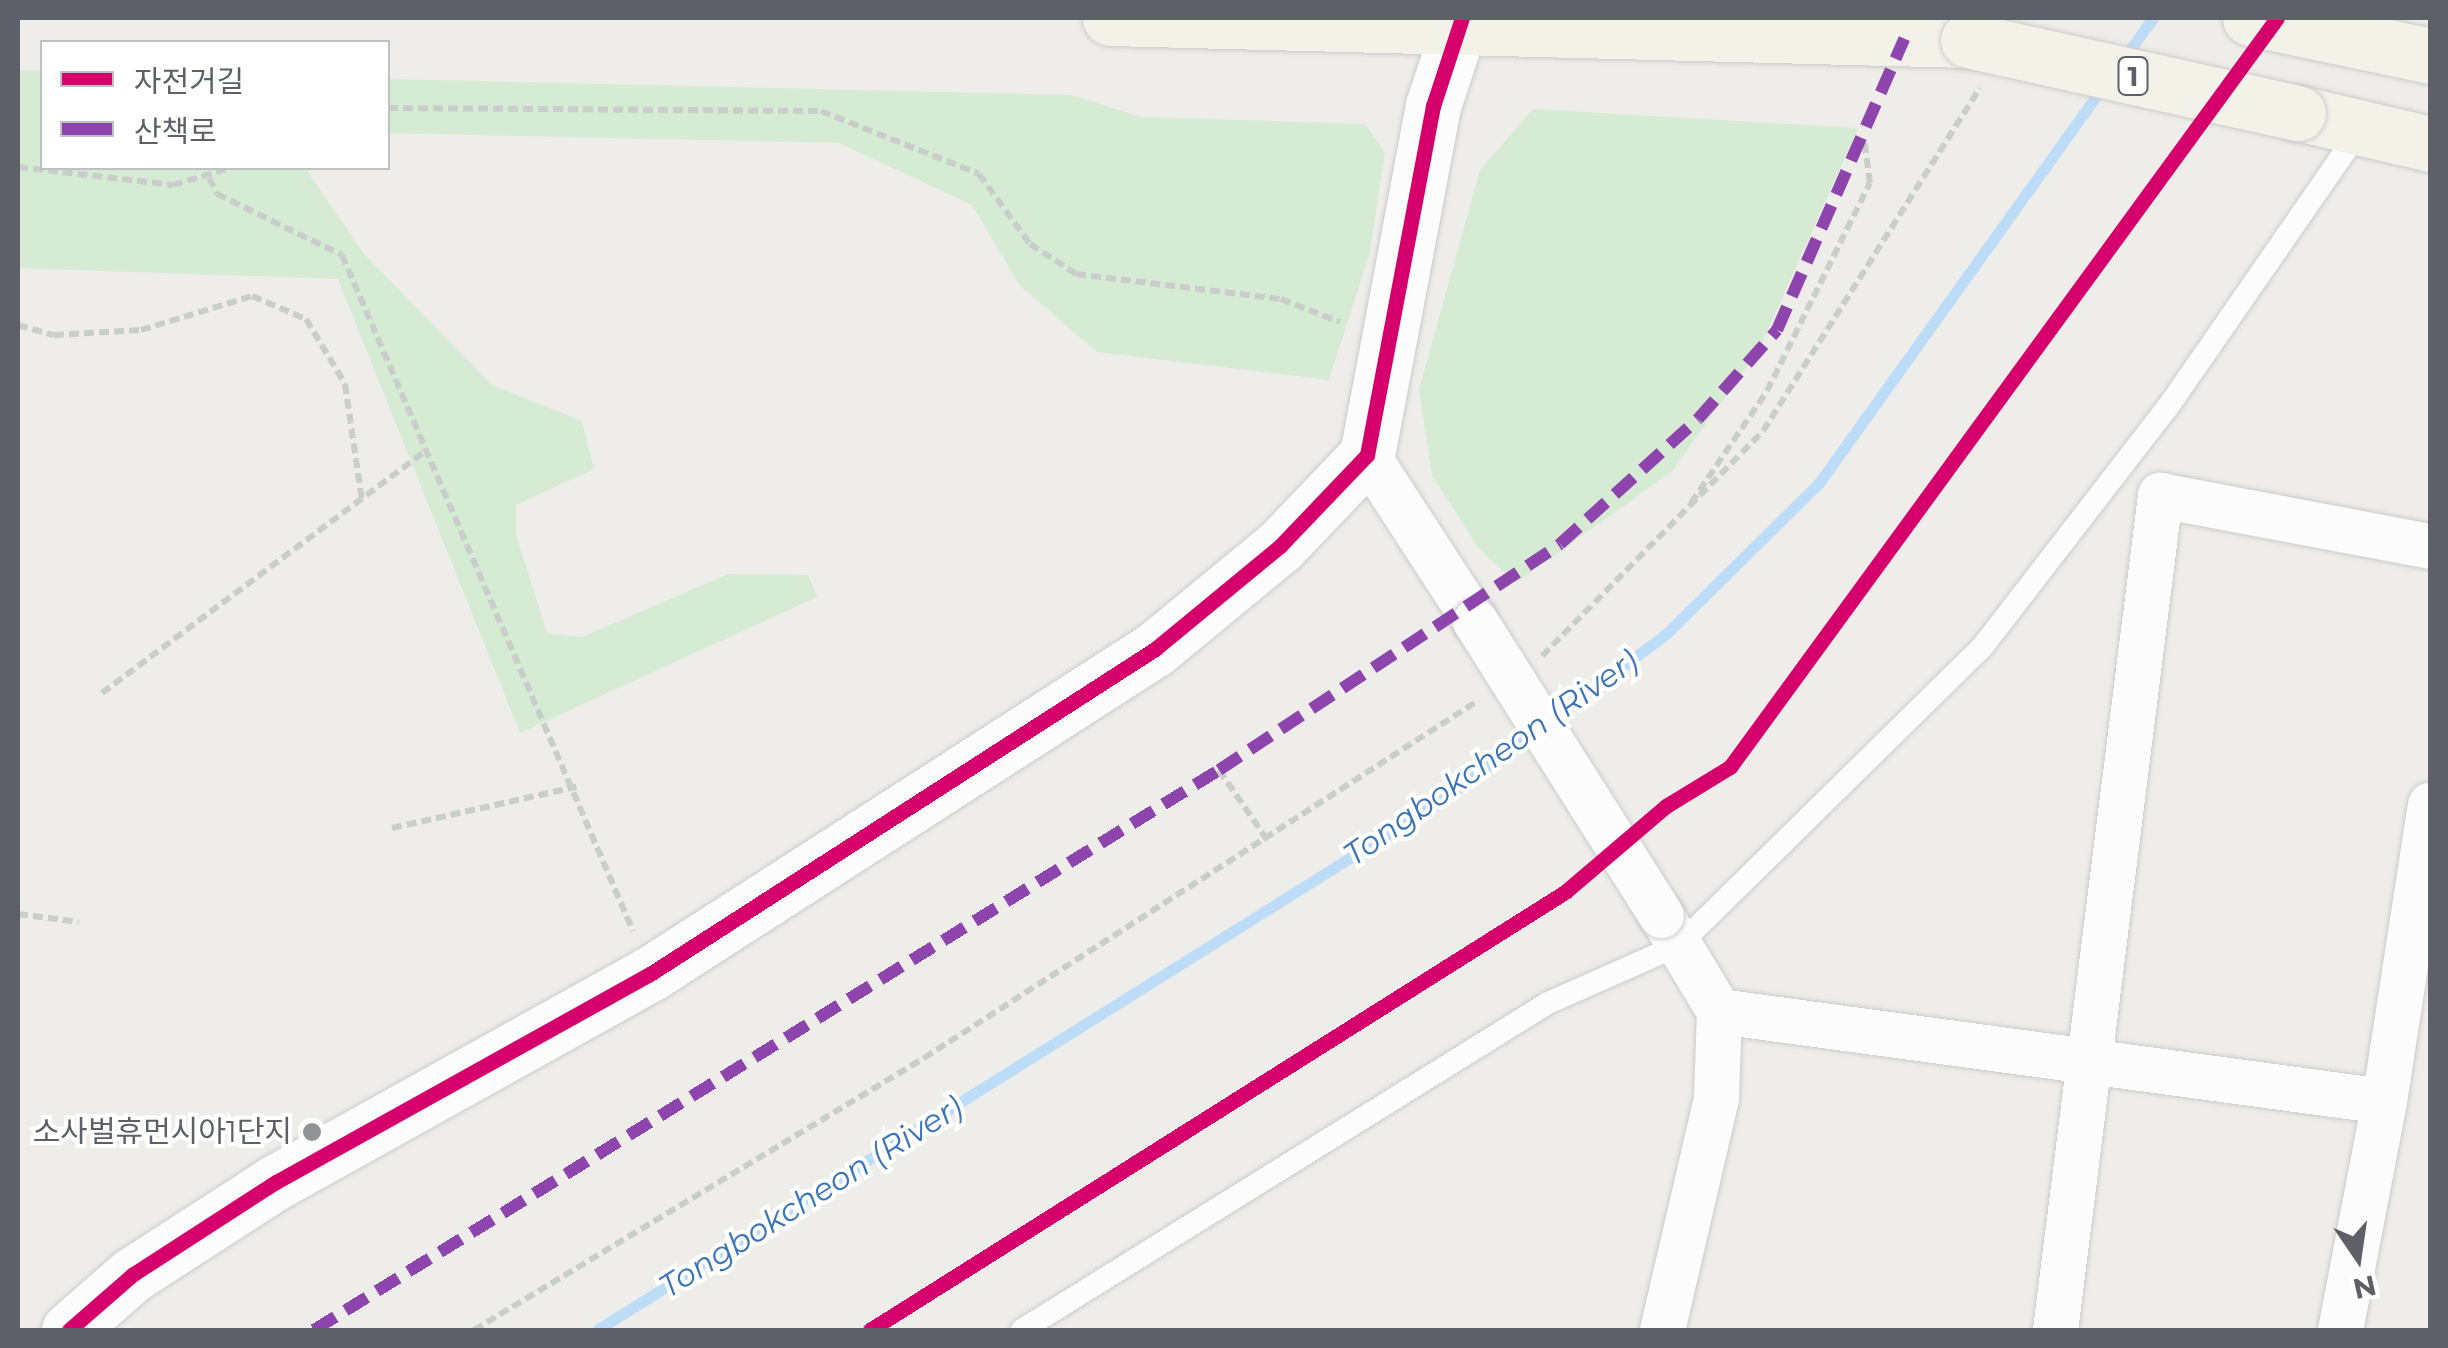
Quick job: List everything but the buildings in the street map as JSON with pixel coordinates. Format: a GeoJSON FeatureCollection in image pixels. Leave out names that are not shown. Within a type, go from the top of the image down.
{"type":"FeatureCollection","features":[{"type":"Feature","properties":{"kind":"main road","name":"1"},"geometry":{"type":"LineString","coordinates":[[1110,18],[1459,24],[1978,59],[2364,124],[2430,144]]}},
{"type":"Feature","properties":{"kind":"main road"},"geometry":{"type":"LineString","coordinates":[[2250,18],[2337,32],[2430,56]]}},
{"type":"Feature","properties":{"kind":"street"},"geometry":{"type":"LineString","coordinates":[[69,1330],[132,1275],[276,1182],[650,974],[1154,649],[1280,546],[1367,455],[1459,24]]}},
{"type":"Feature","properties":{"kind":"street"},"geometry":{"type":"LineString","coordinates":[[1367,455],[1719,1011],[1716,1098],[1662,1330]]}},
{"type":"Feature","properties":{"kind":"street"},"geometry":{"type":"LineString","coordinates":[[2055,1330],[2092,1065],[2160,495],[2430,546]]}},
{"type":"Feature","properties":{"kind":"street"},"geometry":{"type":"LineString","coordinates":[[2340,1330],[2384,1101],[2430,805]]}},
{"type":"Feature","properties":{"kind":"street"},"geometry":{"type":"LineString","coordinates":[[1719,1011],[2092,1065],[2384,1101]]}},
{"type":"Feature","properties":{"kind":"lane"},"geometry":{"type":"LineString","coordinates":[[1022,1330],[1670,930],[1983,646],[2168,406],[2364,124]]}},
{"type":"Feature","properties":{"kind":"path"},"geometry":{"type":"LineString","coordinates":[[1536,660],[1679,521],[1763,431],[1978,59]]}},
{"type":"Feature","properties":{"kind":"path"},"geometry":{"type":"LineString","coordinates":[[390,108],[821,110],[979,174],[1030,244],[1076,274],[1281,299],[1340,322]]}},
{"type":"Feature","properties":{"kind":"path"},"geometry":{"type":"LineString","coordinates":[[1679,521],[1767,391],[1870,183],[1864,139]]}},
{"type":"Feature","properties":{"kind":"path"},"geometry":{"type":"LineString","coordinates":[[51,170],[173,185],[210,178],[226,170]]}},
{"type":"Feature","properties":{"kind":"path"},"geometry":{"type":"LineString","coordinates":[[210,178],[217,194],[342,255],[424,452],[576,787],[650,974]]}},
{"type":"Feature","properties":{"kind":"path"},"geometry":{"type":"LineString","coordinates":[[18,325],[54,335],[140,330],[252,296],[306,319],[345,384],[362,500]]}},
{"type":"Feature","properties":{"kind":"path"},"geometry":{"type":"LineString","coordinates":[[102,693],[424,452]]}},
{"type":"Feature","properties":{"kind":"path"},"geometry":{"type":"LineString","coordinates":[[474,1330],[1268,841],[1487,694]]}},
{"type":"Feature","properties":{"kind":"path"},"geometry":{"type":"LineString","coordinates":[[1219,770],[1268,841]]}},
{"type":"Feature","properties":{"kind":"path"},"geometry":{"type":"LineString","coordinates":[[392,828],[576,787]]}},
{"type":"Feature","properties":{"kind":"path"},"geometry":{"type":"LineString","coordinates":[[18,914],[78,922]]}},
{"type":"Feature","properties":{"kind":"green space"},"geometry":{"type":"Polygon","coordinates":[[[18,70],[40,71],[40,170],[306,170],[363,253],[492,385],[582,421],[594,469],[516,505],[516,535],[547,633],[582,637],[728,574],[808,575],[817,597],[520,733],[338,279],[18,268],[18,70]]]}},
{"type":"Feature","properties":{"kind":"green space"},"geometry":{"type":"Polygon","coordinates":[[[390,79],[1071,95],[1142,117],[1365,124],[1385,153],[1370,252],[1329,380],[1097,352],[1020,286],[972,205],[839,143],[390,133],[390,79]]]}},
{"type":"Feature","properties":{"kind":"green space"},"geometry":{"type":"Polygon","coordinates":[[[1533,109],[1858,128],[1759,350],[1671,472],[1516,583],[1479,549],[1432,475],[1419,390],[1480,170],[1533,109]]]}},
{"type":"Feature","properties":{"kind":"waterway","name":"Tongbokcheon (River)"},"geometry":{"type":"LineString","coordinates":[[2124,58],[2153,18]]}},
{"type":"Feature","properties":{"kind":"waterway","name":"Tongbokcheon (River)"},"geometry":{"type":"LineString","coordinates":[[1548,722],[1666,634],[1819,483],[2104,85]]}},
{"type":"Feature","properties":{"kind":"waterway","name":"Tongbokcheon (River)"},"geometry":{"type":"LineString","coordinates":[[597,1330],[1439,802],[1533,733]]}},
{"type":"Feature","properties":{"kind":"marked path"},"geometry":{"type":"LineString","coordinates":[[314,1330],[1219,770],[1560,544],[1698,419],[1777,330],[1904,39]]}},
{"type":"Feature","properties":{"kind":"cycle path"},"geometry":{"type":"LineString","coordinates":[[69,1330],[132,1275],[276,1182],[650,974],[1155,649],[1280,546],[1367,455],[1433,106],[1462,18]]}},
{"type":"Feature","properties":{"kind":"cycle path"},"geometry":{"type":"LineString","coordinates":[[870,1330],[1565,892],[1666,806],[1730,767],[2277,18]]}},
{"type":"Feature","properties":{"kind":"place","name":"소사벌휴먼시아1단지"},"geometry":{"type":"Point","coordinates":[312,1132]}}]}
